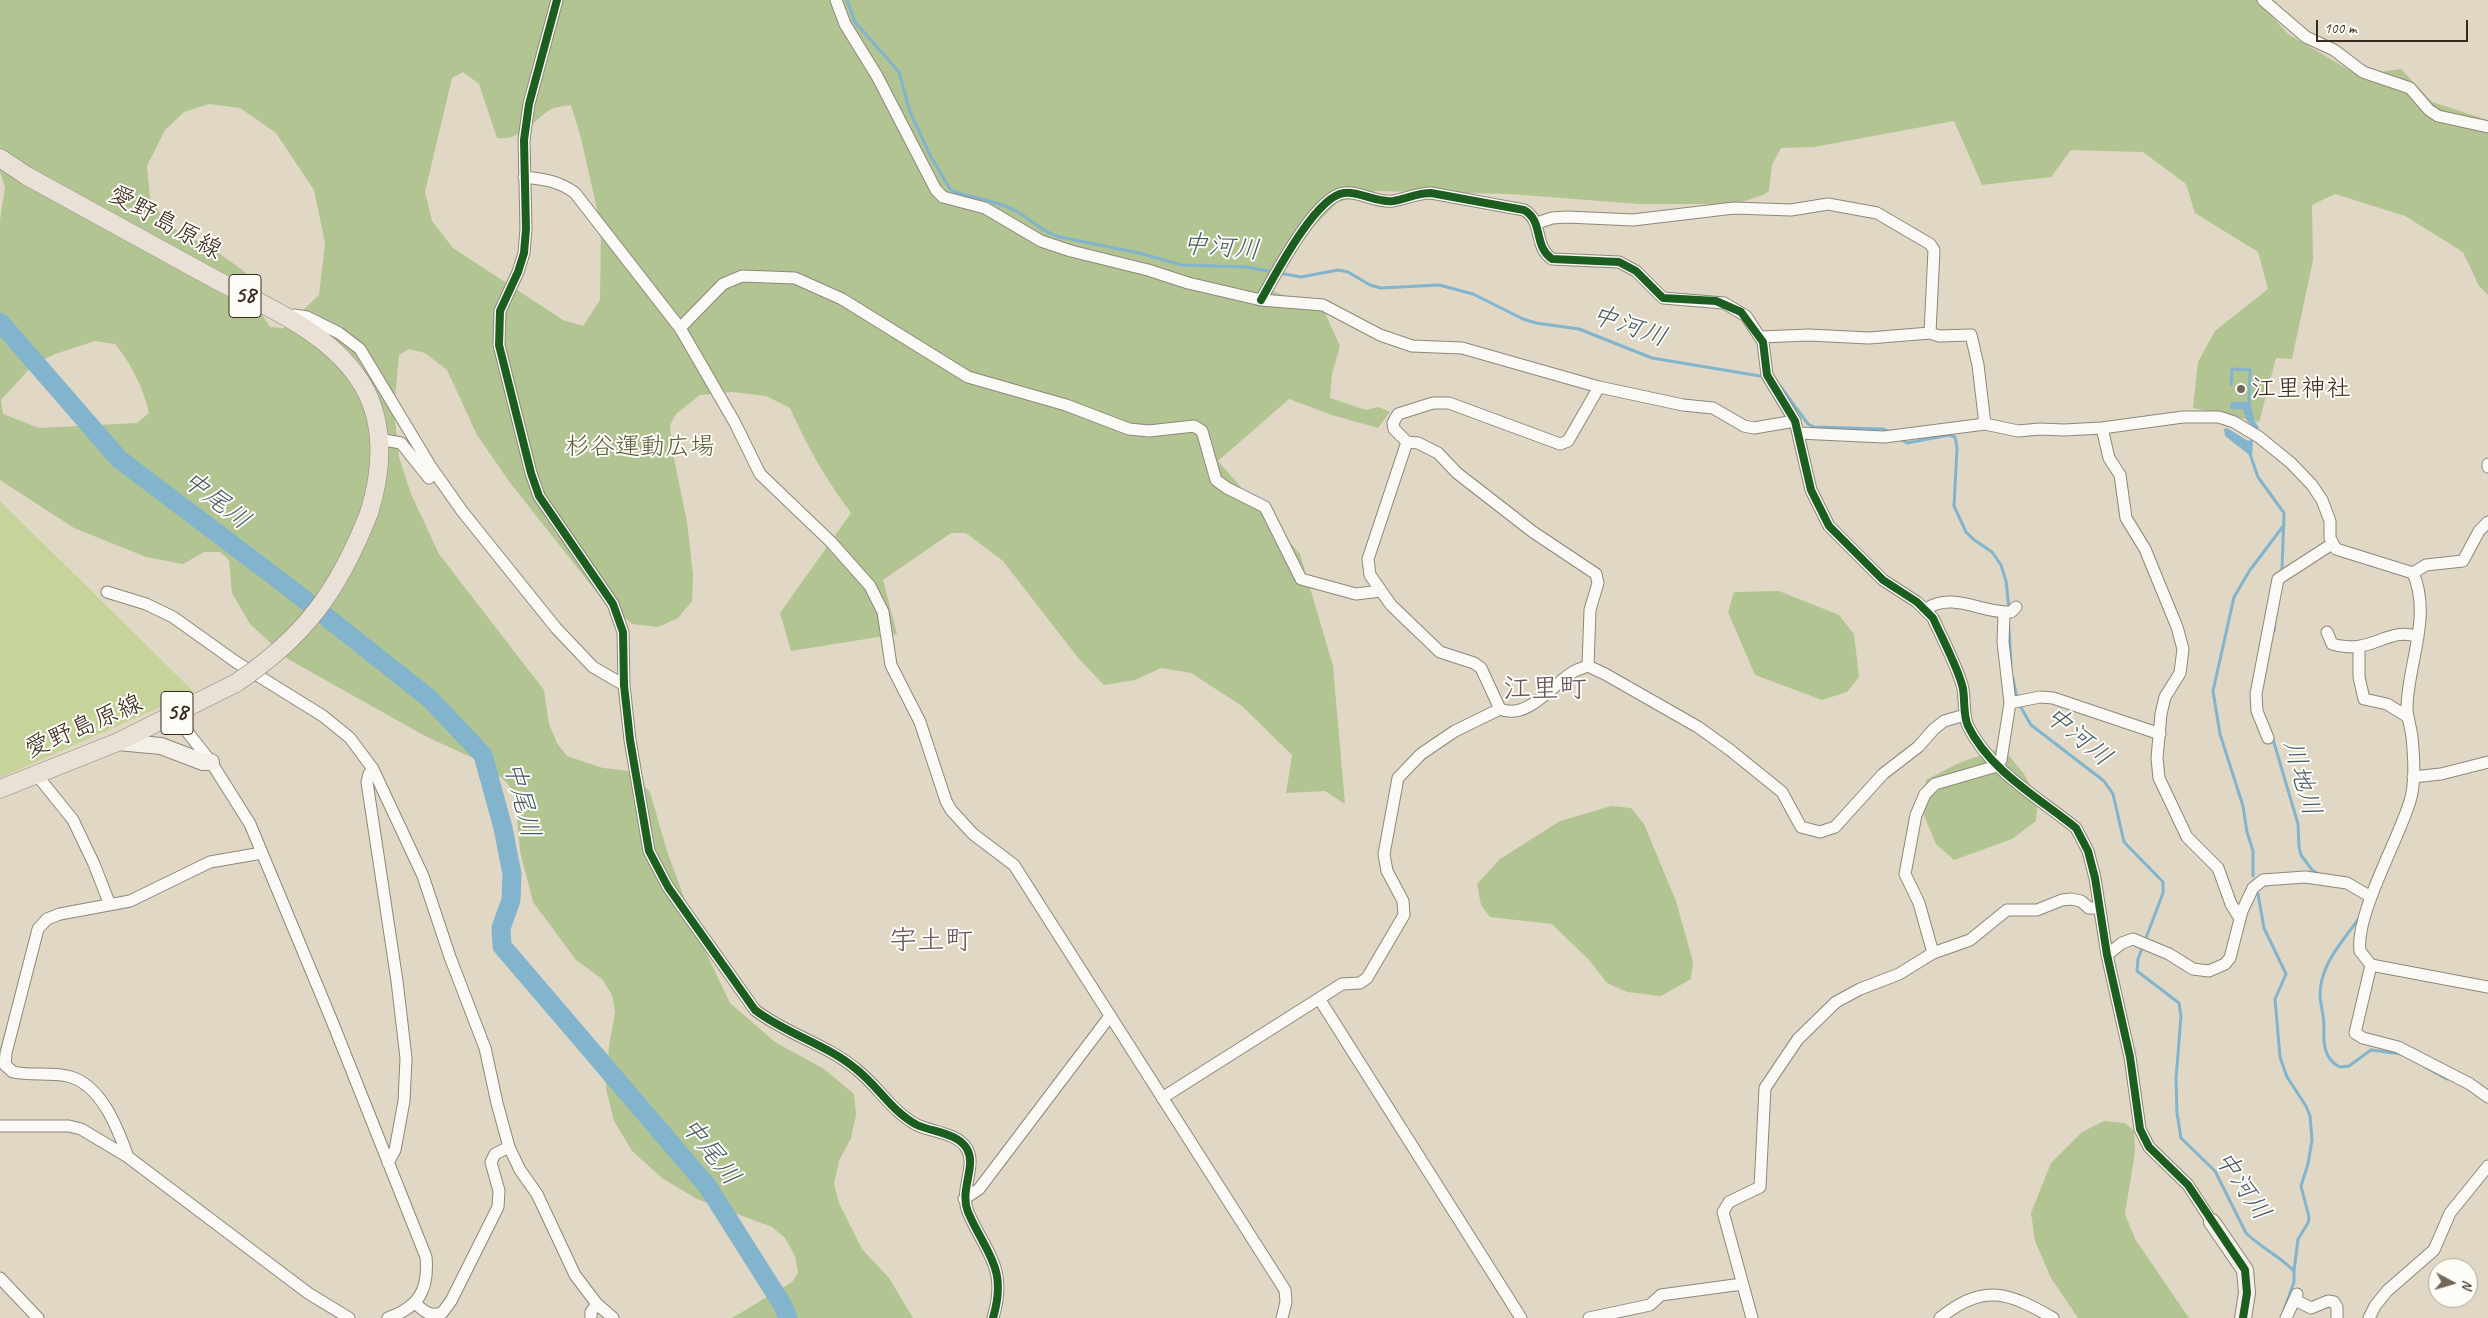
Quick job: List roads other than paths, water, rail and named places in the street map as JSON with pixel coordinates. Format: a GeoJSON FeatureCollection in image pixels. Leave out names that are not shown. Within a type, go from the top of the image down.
{"type":"FeatureCollection","features":[{"type":"Feature","properties":{"kind":"main road","name":"愛野島原線"},"geometry":{"type":"LineString","coordinates":[[0,158],[27,176],[288,320],[328,347],[358,378],[370,399],[379,439],[378,481],[369,513],[353,554],[323,604],[290,641],[265,663],[236,682],[174,715],[118,742],[0,789]]}},
{"type":"Feature","properties":{"kind":"street"},"geometry":{"type":"LineString","coordinates":[[557,0],[529,104],[524,140],[526,229],[524,253],[518,272],[500,310],[499,345],[531,473],[539,496],[613,604],[619,619],[624,646],[624,685],[635,779],[649,851],[668,887],[755,1010],[769,1021],[838,1056],[856,1069],[899,1113],[917,1125],[963,1143],[968,1150],[970,1159],[964,1199],[968,1212],[990,1252],[998,1274],[999,1291],[993,1318]]}},
{"type":"Feature","properties":{"kind":"street"},"geometry":{"type":"LineString","coordinates":[[836,0],[845,24],[876,76],[936,190],[943,197],[985,208],[1041,241],[1071,251],[1148,270],[1188,283],[1261,300],[1324,305],[1380,335],[1412,346],[1462,348],[1599,387],[1683,405],[1713,408],[1744,426],[1754,428],[1795,421]]}},
{"type":"Feature","properties":{"kind":"street"},"geometry":{"type":"LineString","coordinates":[[2263,0],[2306,36],[2334,50],[2363,72],[2410,88],[2429,110],[2438,116],[2488,127]]}},
{"type":"Feature","properties":{"kind":"street"},"geometry":{"type":"LineString","coordinates":[[524,177],[550,179],[563,184],[575,193],[680,328],[735,423],[760,474],[831,542],[870,586],[882,612],[892,665],[920,722],[951,810],[973,834],[1014,865],[1285,1290],[1287,1298],[1282,1318]]}},
{"type":"Feature","properties":{"kind":"street"},"geometry":{"type":"LineString","coordinates":[[1261,300],[1320,207],[1336,195],[1345,193],[1393,201],[1420,194],[1452,196],[1470,201],[1518,208],[1529,213],[1537,223],[1542,250],[1552,259],[1619,262],[1636,271],[1663,298],[1716,301],[1734,307],[1746,316],[1764,342],[1767,374],[1795,421],[1811,490],[1829,526],[1883,580],[1926,609],[1933,618],[1963,687],[1965,715],[1968,726],[1996,766],[2076,828],[2088,851],[2108,955],[2124,1024],[2140,1129],[2149,1147],[2188,1185],[2245,1270],[2247,1293],[2243,1318]]}},
{"type":"Feature","properties":{"kind":"street"},"geometry":{"type":"LineString","coordinates":[[1537,223],[1552,218],[1568,216],[1633,220],[1734,208],[1791,210],[1828,204],[1866,210],[1890,220],[1930,244],[1934,250],[1930,333]]}},
{"type":"Feature","properties":{"kind":"street"},"geometry":{"type":"LineString","coordinates":[[680,328],[722,284],[742,276],[795,278],[842,299],[975,380],[1066,404],[1129,429],[1149,431],[1194,426],[1202,431],[1216,480],[1265,508],[1301,579],[1356,594],[1381,591]]}},
{"type":"Feature","properties":{"kind":"street"},"geometry":{"type":"LineString","coordinates":[[288,320],[294,314],[307,317],[340,333],[360,349],[431,467],[462,511],[556,628],[593,667],[624,685]]}},
{"type":"Feature","properties":{"kind":"street"},"geometry":{"type":"LineString","coordinates":[[1760,337],[1809,335],[1869,338],[1930,333],[1939,336],[1971,335],[1978,365],[1985,424]]}},
{"type":"Feature","properties":{"kind":"street"},"geometry":{"type":"LineString","coordinates":[[1588,666],[1590,610],[1598,583],[1596,574],[1533,532],[1457,473],[1438,453],[1418,443],[1407,442],[1394,429],[1393,422],[1395,417],[1434,403],[1449,403],[1560,444],[1565,444],[1599,387]]}},
{"type":"Feature","properties":{"kind":"street"},"geometry":{"type":"LineString","coordinates":[[1798,433],[1894,436],[1985,424],[2018,431],[2102,428],[2210,416],[2234,422],[2259,437],[2291,463],[2312,485],[2322,500],[2330,521],[2332,544],[2336,548],[2413,574],[2420,589],[2422,600],[2418,636],[2407,705],[2412,737],[2410,802],[2371,897],[2359,945],[2362,956],[2371,965],[2488,987]]}},
{"type":"Feature","properties":{"kind":"street"},"geometry":{"type":"LineString","coordinates":[[2102,428],[2109,458],[2120,475],[2126,518],[2145,549],[2177,627],[2183,649],[2180,673],[2163,705],[2157,758],[2158,778],[2187,837],[2218,868],[2231,904],[2239,918]]}},
{"type":"Feature","properties":{"kind":"street"},"geometry":{"type":"LineString","coordinates":[[379,439],[393,440],[409,450],[453,510],[462,511]]}},
{"type":"Feature","properties":{"kind":"street"},"geometry":{"type":"LineString","coordinates":[[1407,442],[1368,559],[1370,575],[1391,605],[1440,652],[1474,663],[1482,668],[1500,709]]}},
{"type":"Feature","properties":{"kind":"street"},"geometry":{"type":"LineString","coordinates":[[2413,574],[2426,565],[2463,561],[2479,531],[2488,522]]}},
{"type":"Feature","properties":{"kind":"street"},"geometry":{"type":"LineString","coordinates":[[2268,738],[2257,711],[2256,694],[2278,579],[2332,544]]}},
{"type":"Feature","properties":{"kind":"street"},"geometry":{"type":"LineString","coordinates":[[107,592],[146,604],[173,617],[236,662],[323,716],[350,738],[373,769],[423,876],[450,957],[486,1048],[497,1103],[510,1146],[520,1170],[537,1194],[575,1275],[597,1304],[613,1318]]}},
{"type":"Feature","properties":{"kind":"street"},"geometry":{"type":"LineString","coordinates":[[1926,609],[1932,605],[1962,602],[2009,611],[2003,642],[2016,703],[2002,755],[1996,766],[1935,784],[1925,794],[1916,816],[1905,874],[1919,903],[1933,953]]}},
{"type":"Feature","properties":{"kind":"street"},"geometry":{"type":"LineString","coordinates":[[2327,632],[2332,644],[2359,647],[2399,633],[2418,636]]}},
{"type":"Feature","properties":{"kind":"street"},"geometry":{"type":"LineString","coordinates":[[2359,647],[2359,677],[2364,699],[2388,704],[2408,717]]}},
{"type":"Feature","properties":{"kind":"street"},"geometry":{"type":"LineString","coordinates":[[1162,1098],[1320,1000],[1342,984],[1360,983],[1367,978],[1404,915],[1402,901],[1387,872],[1384,860],[1398,778],[1421,754],[1448,736],[1500,709],[1517,711],[1545,696],[1573,672],[1588,666],[1690,722],[1730,750],[1782,792],[1801,827],[1820,832],[1835,827],[1883,774],[1918,747],[1934,729],[1944,721],[1965,715]]}},
{"type":"Feature","properties":{"kind":"street"},"geometry":{"type":"LineString","coordinates":[[2016,703],[2040,697],[2053,698],[2160,734]]}},
{"type":"Feature","properties":{"kind":"street"},"geometry":{"type":"LineString","coordinates":[[174,715],[211,762],[237,802],[262,853],[426,1257],[427,1268],[424,1288],[416,1303],[388,1318]]}},
{"type":"Feature","properties":{"kind":"street"},"geometry":{"type":"LineString","coordinates":[[118,742],[161,746],[203,762],[211,762]]}},
{"type":"Feature","properties":{"kind":"street"},"geometry":{"type":"LineString","coordinates":[[2412,777],[2441,774],[2488,762]]}},
{"type":"Feature","properties":{"kind":"street"},"geometry":{"type":"LineString","coordinates":[[373,769],[369,774],[367,782],[398,981],[406,1058],[404,1101],[395,1150],[388,1163]]}},
{"type":"Feature","properties":{"kind":"street"},"geometry":{"type":"LineString","coordinates":[[36,774],[73,820],[94,864],[110,905]]}},
{"type":"Feature","properties":{"kind":"street"},"geometry":{"type":"LineString","coordinates":[[128,1158],[115,1121],[108,1110],[78,1080],[67,1076],[13,1072],[8,1069],[5,1060],[38,930],[47,919],[60,914],[130,901],[210,862],[262,853]]}},
{"type":"Feature","properties":{"kind":"street"},"geometry":{"type":"LineString","coordinates":[[2108,955],[2127,940],[2138,940],[2193,969],[2209,971],[2224,964],[2230,958],[2239,918],[2253,888],[2263,880],[2305,877],[2347,883],[2371,897]]}},
{"type":"Feature","properties":{"kind":"street"},"geometry":{"type":"LineString","coordinates":[[1752,1318],[1723,1212],[1729,1202],[1760,1187],[1764,1088],[1798,1039],[1836,1002],[1860,989],[1899,974],[1933,953],[1970,940],[2007,910],[2037,910],[2062,900],[2071,899],[2081,902],[2089,908],[2099,908]]}},
{"type":"Feature","properties":{"kind":"street"},"geometry":{"type":"LineString","coordinates":[[2371,965],[2354,1034],[2398,1047],[2470,1084],[2488,1097]]}},
{"type":"Feature","properties":{"kind":"street"},"geometry":{"type":"LineString","coordinates":[[1320,1000],[1522,1318]]}},
{"type":"Feature","properties":{"kind":"street"},"geometry":{"type":"LineString","coordinates":[[964,1199],[979,1189],[1110,1016]]}},
{"type":"Feature","properties":{"kind":"street"},"geometry":{"type":"LineString","coordinates":[[0,1126],[69,1126],[81,1129],[128,1158],[308,1293],[349,1318]]}},
{"type":"Feature","properties":{"kind":"street"},"geometry":{"type":"LineString","coordinates":[[416,1303],[428,1314],[433,1315],[442,1314],[451,1301],[498,1207],[499,1191],[492,1169],[492,1157],[494,1154],[510,1146]]}},
{"type":"Feature","properties":{"kind":"street"},"geometry":{"type":"LineString","coordinates":[[2369,1318],[2375,1306],[2387,1291],[2434,1250],[2450,1214],[2488,1166]]}},
{"type":"Feature","properties":{"kind":"street"},"geometry":{"type":"LineString","coordinates":[[0,1278],[38,1318]]}},
{"type":"Feature","properties":{"kind":"street"},"geometry":{"type":"LineString","coordinates":[[1589,1318],[1650,1305],[1661,1295],[1742,1284]]}},
{"type":"Feature","properties":{"kind":"street"},"geometry":{"type":"LineString","coordinates":[[1940,1318],[1971,1298],[1987,1294],[2020,1299],[2053,1318]]}},
{"type":"Feature","properties":{"kind":"street"},"geometry":{"type":"LineString","coordinates":[[2286,1318],[2296,1297],[2311,1308],[2328,1301],[2334,1302],[2337,1308],[2336,1318]]}},
{"type":"Feature","properties":{"kind":"street"},"geometry":{"type":"LineString","coordinates":[[591,1318],[591,1312],[597,1304]]}},
{"type":"Feature","properties":{"kind":"water"},"geometry":{"type":"Polygon","coordinates":[[[2231,402],[2250,402],[2255,422],[2259,427],[2257,430],[2247,421],[2243,409],[2230,409],[2231,402]]]}},
{"type":"Feature","properties":{"kind":"water"},"geometry":{"type":"Polygon","coordinates":[[[2227,428],[2248,441],[2253,439],[2252,457],[2225,436],[2224,429],[2227,428]]]}},
{"type":"Feature","properties":{"kind":"waterway","name":"中河川"},"geometry":{"type":"LineString","coordinates":[[847,0],[855,22],[899,72],[910,112],[930,155],[950,189],[1009,208],[1048,232],[1060,237],[1139,253],[1182,265],[1246,267],[1273,272]]}},
{"type":"Feature","properties":{"kind":"waterway","name":"中河川"},"geometry":{"type":"LineString","coordinates":[[1279,273],[1301,277],[1338,270],[1348,272],[1370,285],[1381,288],[1439,285],[1473,294],[1523,319],[1536,323],[1579,329],[1652,358],[1760,376]]}},
{"type":"Feature","properties":{"kind":"waterway","name":"中尾川"},"geometry":{"type":"LineString","coordinates":[[0,322],[119,459],[291,589],[430,699],[483,755],[503,828],[512,874],[511,900],[501,928],[502,946],[708,1187],[782,1304],[788,1318]]}},
{"type":"Feature","properties":{"kind":"waterway"},"geometry":{"type":"LineString","coordinates":[[2231,385],[2232,369],[2250,370],[2249,405]]}},
{"type":"Feature","properties":{"kind":"waterway","name":"中河川"},"geometry":{"type":"LineString","coordinates":[[1780,386],[1808,424],[1814,427],[1883,429],[1890,432]]}},
{"type":"Feature","properties":{"kind":"waterway","name":"中河川"},"geometry":{"type":"LineString","coordinates":[[1900,439],[1907,443],[1949,435],[1955,437],[1957,448],[1954,506],[1966,532],[1992,552],[2001,565],[2006,581],[2009,609]]}},
{"type":"Feature","properties":{"kind":"waterway"},"geometry":{"type":"LineString","coordinates":[[2250,454],[2258,477],[2284,513],[2282,570]]}},
{"type":"Feature","properties":{"kind":"waterway"},"geometry":{"type":"LineString","coordinates":[[2253,876],[2253,851],[2247,832],[2243,806],[2220,734],[2213,691],[2234,597],[2250,570],[2284,525]]}},
{"type":"Feature","properties":{"kind":"waterway","name":"川地川"},"geometry":{"type":"LineString","coordinates":[[2274,631],[2275,623]]}},
{"type":"Feature","properties":{"kind":"waterway","name":"中河川"},"geometry":{"type":"LineString","coordinates":[[2009,628],[2011,664]]}},
{"type":"Feature","properties":{"kind":"waterway","name":"中河川"},"geometry":{"type":"LineString","coordinates":[[2013,678],[2017,699]]}},
{"type":"Feature","properties":{"kind":"waterway","name":"中河川"},"geometry":{"type":"LineString","coordinates":[[2019,704],[2031,725],[2104,781],[2113,794],[2124,842],[2163,882],[2163,893],[2138,959],[2137,971],[2179,1003],[2181,1016],[2176,1079],[2177,1113],[2181,1138],[2215,1171],[2246,1233],[2294,1271],[2294,1282],[2284,1310]]}},
{"type":"Feature","properties":{"kind":"waterway","name":"川地川"},"geometry":{"type":"LineString","coordinates":[[2272,736],[2298,824],[2301,855],[2312,870],[2320,875]]}},
{"type":"Feature","properties":{"kind":"waterway"},"geometry":{"type":"LineString","coordinates":[[2258,894],[2264,928],[2286,974],[2275,999],[2280,1057],[2287,1077],[2306,1106],[2310,1116],[2312,1140],[2308,1164],[2301,1186],[2309,1217],[2308,1223],[2298,1239],[2294,1271]]}},
{"type":"Feature","properties":{"kind":"waterway","name":"川地川"},"geometry":{"type":"LineString","coordinates":[[2361,915],[2328,962],[2321,984],[2320,996],[2326,1050],[2331,1060],[2340,1067],[2349,1066],[2371,1050],[2402,1054]]}},
{"type":"Feature","properties":{"kind":"waterway","name":"川地川"},"geometry":{"type":"LineString","coordinates":[[2425,1067],[2447,1079]]}},
{"type":"Feature","properties":{"kind":"place","name":"江里神社"},"geometry":{"type":"Point","coordinates":[2241,389]}},
{"type":"Feature","properties":{"kind":"district","name":"江里町"},"geometry":{"type":"Point","coordinates":[1545,690]}},
{"type":"Feature","properties":{"kind":"district","name":"宇土町"},"geometry":{"type":"Point","coordinates":[931,942]}},
{"type":"Feature","properties":{"kind":"park label","name":"杉谷運動広場"},"geometry":{"type":"Point","coordinates":[640,447]}}]}
